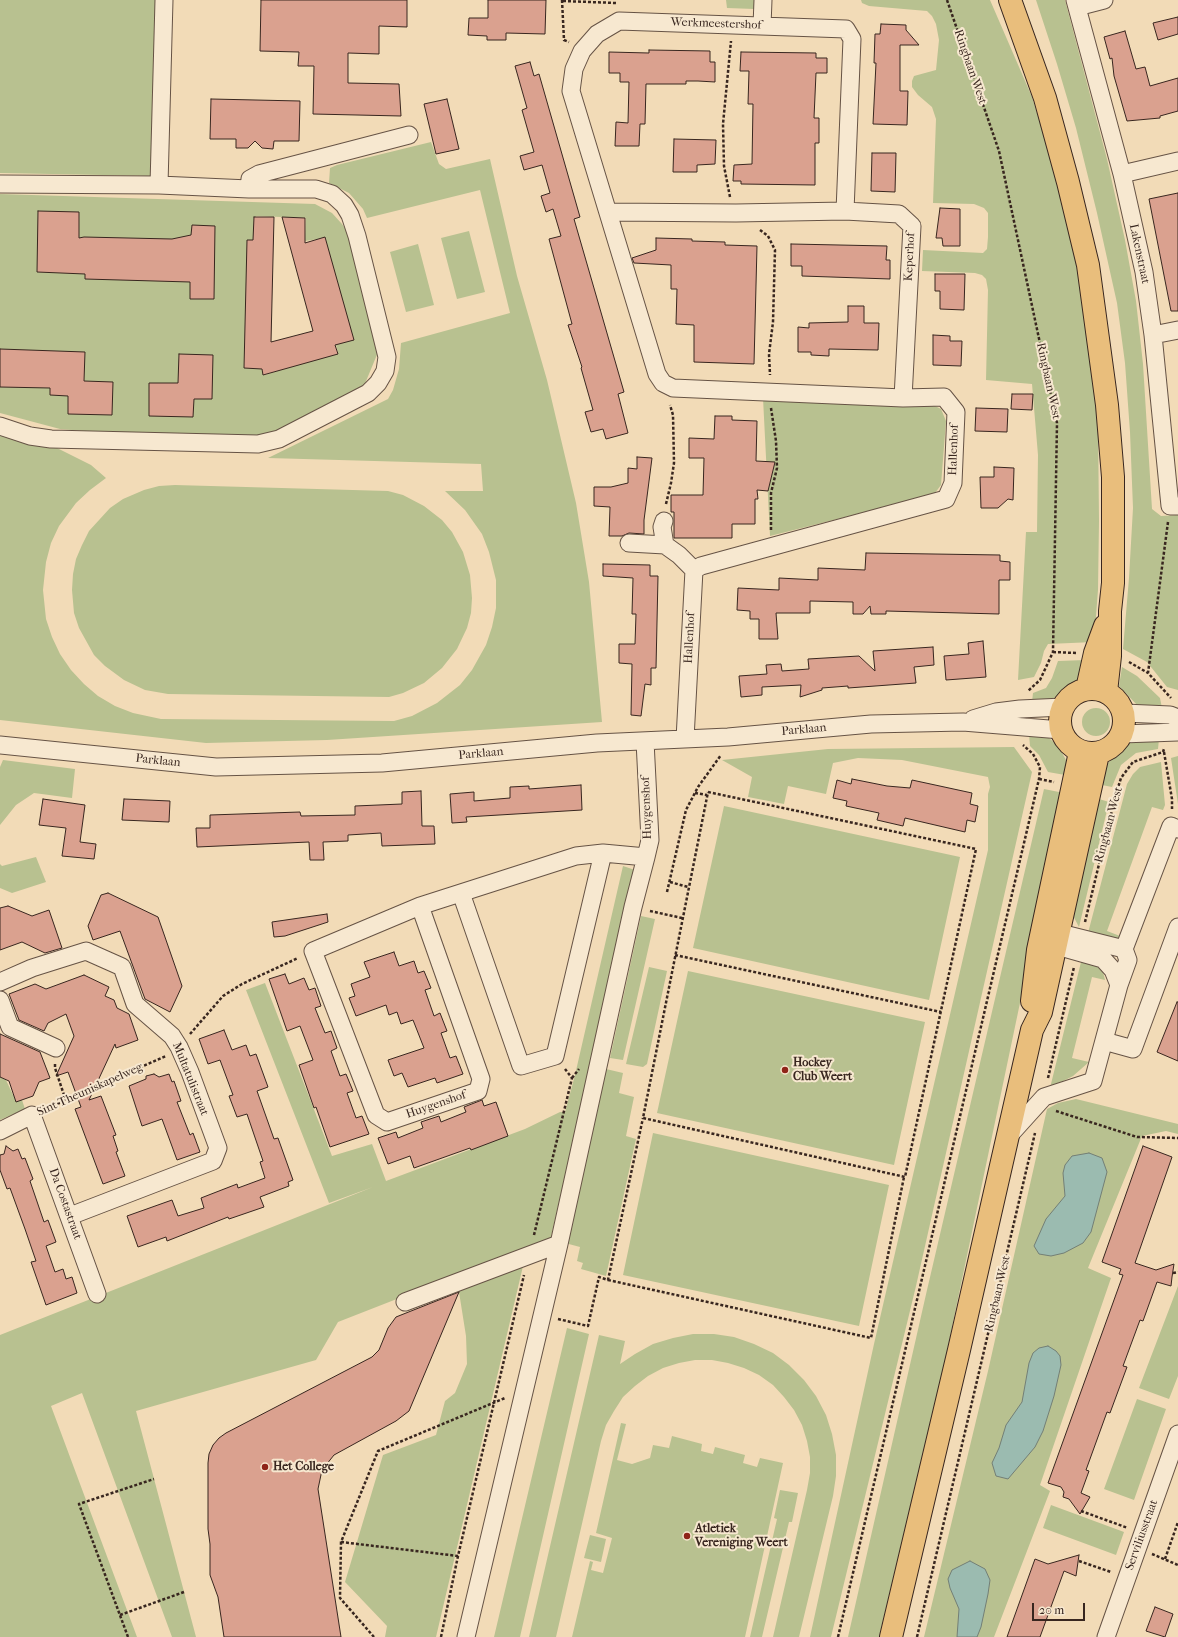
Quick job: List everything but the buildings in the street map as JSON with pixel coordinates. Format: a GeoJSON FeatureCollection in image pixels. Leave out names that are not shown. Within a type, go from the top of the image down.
{"type":"FeatureCollection","features":[{"type":"Feature","properties":{"kind":"main road"},"geometry":{"type":"LineString","coordinates":[[1010,0],[1044,98],[1068,182],[1088,265],[1107,405],[1113,477],[1113,583],[1110,611],[1110,656],[1097,691]]}},
{"type":"Feature","properties":{"kind":"main road"},"geometry":{"type":"LineString","coordinates":[[1097,691],[1117,700],[1123,723],[1119,739],[1110,748],[1089,753],[1068,743],[1060,730],[1059,722],[1063,707],[1072,695],[1097,691]]}},
{"type":"Feature","properties":{"kind":"main road","name":"Ringbaan West"},"geometry":{"type":"LineString","coordinates":[[891,1637],[1032,1030],[1041,1012],[1063,940],[1089,753]]}},
{"type":"Feature","properties":{"kind":"street"},"geometry":{"type":"LineString","coordinates":[[158,185],[164,0]]}},
{"type":"Feature","properties":{"kind":"street"},"geometry":{"type":"LineString","coordinates":[[762,26],[763,0]]}},
{"type":"Feature","properties":{"kind":"street"},"geometry":{"type":"LineString","coordinates":[[1076,3],[1104,0]]}},
{"type":"Feature","properties":{"kind":"street","name":"Lakenstraat"},"geometry":{"type":"LineString","coordinates":[[1076,3],[1122,174],[1144,272],[1175,506]]}},
{"type":"Feature","properties":{"kind":"street","name":"Werkmeestershof"},"geometry":{"type":"LineString","coordinates":[[608,212],[572,91],[574,69],[582,51],[598,34],[619,21],[846,29],[852,39],[845,211]]}},
{"type":"Feature","properties":{"kind":"street"},"geometry":{"type":"LineString","coordinates":[[249,189],[250,179],[259,174],[409,135]]}},
{"type":"Feature","properties":{"kind":"street"},"geometry":{"type":"LineString","coordinates":[[1122,174],[1178,161]]}},
{"type":"Feature","properties":{"kind":"street"},"geometry":{"type":"LineString","coordinates":[[0,184],[158,185],[249,189],[316,189],[332,194],[344,204],[358,236],[388,357],[385,371],[378,383],[368,393],[279,439],[258,444],[51,440],[30,436],[0,426]]}},
{"type":"Feature","properties":{"kind":"street","name":"Keperhof"},"geometry":{"type":"LineString","coordinates":[[608,212],[736,214],[845,211],[899,214],[912,226],[903,398]]}},
{"type":"Feature","properties":{"kind":"street"},"geometry":{"type":"LineString","coordinates":[[608,212],[657,374],[663,383]]}},
{"type":"Feature","properties":{"kind":"street"},"geometry":{"type":"LineString","coordinates":[[1153,335],[1178,330]]}},
{"type":"Feature","properties":{"kind":"street","name":"Hallenhof"},"geometry":{"type":"LineString","coordinates":[[663,383],[673,388],[903,398],[944,397],[956,412],[953,483],[946,499],[701,566],[694,570],[685,739]]}},
{"type":"Feature","properties":{"kind":"street"},"geometry":{"type":"LineString","coordinates":[[664,522],[662,526],[665,546]]}},
{"type":"Feature","properties":{"kind":"street"},"geometry":{"type":"LineString","coordinates":[[629,543],[665,546],[679,555],[694,570]]}},
{"type":"Feature","properties":{"kind":"street","name":"Parklaan"},"geometry":{"type":"LineString","coordinates":[[963,722],[996,712],[1020,709],[1063,707]]}},
{"type":"Feature","properties":{"kind":"street"},"geometry":{"type":"LineString","coordinates":[[1123,723],[1174,716]]}},
{"type":"Feature","properties":{"kind":"street","name":"Parklaan"},"geometry":{"type":"LineString","coordinates":[[0,745],[216,767],[382,763],[597,743],[728,737],[871,724],[963,722],[1060,730]]}},
{"type":"Feature","properties":{"kind":"street"},"geometry":{"type":"LineString","coordinates":[[1123,723],[1173,732]]}},
{"type":"Feature","properties":{"kind":"street","name":"Huygenshof"},"geometry":{"type":"LineString","coordinates":[[420,906],[481,1079],[478,1091],[387,1122],[376,1115],[313,951],[420,906],[576,856],[603,853],[646,857],[650,840],[645,741]]}},
{"type":"Feature","properties":{"kind":"street"},"geometry":{"type":"LineString","coordinates":[[1007,1138],[1044,1097],[1094,1081],[1119,985],[1128,960],[1124,949],[1174,828]]}},
{"type":"Feature","properties":{"kind":"street"},"geometry":{"type":"LineString","coordinates":[[461,893],[520,1066],[555,1056],[603,853]]}},
{"type":"Feature","properties":{"kind":"street"},"geometry":{"type":"LineString","coordinates":[[466,1637],[543,1315],[633,907],[646,857]]}},
{"type":"Feature","properties":{"kind":"street"},"geometry":{"type":"LineString","coordinates":[[1104,1041],[1133,1049],[1178,927]]}},
{"type":"Feature","properties":{"kind":"street"},"geometry":{"type":"LineString","coordinates":[[1063,940],[1124,949]]}},
{"type":"Feature","properties":{"kind":"street"},"geometry":{"type":"LineString","coordinates":[[1063,940],[1103,959],[1113,970],[1119,985]]}},
{"type":"Feature","properties":{"kind":"street","name":"Multatulistraat"},"geometry":{"type":"LineString","coordinates":[[0,982],[32,968],[86,951],[122,967],[135,1004],[162,1026],[172,1036],[179,1047],[190,1072],[218,1148],[213,1161],[70,1216]]}},
{"type":"Feature","properties":{"kind":"street"},"geometry":{"type":"LineString","coordinates":[[0,1000],[10,1027],[56,1048]]}},
{"type":"Feature","properties":{"kind":"street","name":"Da Costastraat"},"geometry":{"type":"LineString","coordinates":[[32,1115],[70,1216],[97,1294]]}},
{"type":"Feature","properties":{"kind":"street","name":"Sint Theuniskapelweg"},"geometry":{"type":"LineString","coordinates":[[0,1131],[32,1115]]}},
{"type":"Feature","properties":{"kind":"street"},"geometry":{"type":"LineString","coordinates":[[405,1302],[559,1244]]}},
{"type":"Feature","properties":{"kind":"street","name":"Serviliusstraat"},"geometry":{"type":"LineString","coordinates":[[1106,1637],[1178,1434]]}},
{"type":"Feature","properties":{"kind":"path"},"geometry":{"type":"LineString","coordinates":[[562,0],[564,40],[582,51]]}},
{"type":"Feature","properties":{"kind":"path","name":"Ringbaan West"},"geometry":{"type":"LineString","coordinates":[[947,0],[999,151],[1057,423],[1053,652],[1040,680],[1021,696],[1020,709]]}},
{"type":"Feature","properties":{"kind":"path"},"geometry":{"type":"LineString","coordinates":[[732,25],[723,124],[724,166],[732,204],[736,214],[768,236],[775,250],[773,322],[769,354],[771,410],[776,441],[777,468],[771,493],[772,546]]}},
{"type":"Feature","properties":{"kind":"path"},"geometry":{"type":"LineString","coordinates":[[663,383],[673,415],[674,463],[671,483],[664,508],[664,522]]}},
{"type":"Feature","properties":{"kind":"path"},"geometry":{"type":"LineString","coordinates":[[1174,716],[1171,697],[1148,673],[1167,533],[1175,506]]}},
{"type":"Feature","properties":{"kind":"path"},"geometry":{"type":"LineString","coordinates":[[838,1637],[1039,779],[1040,767],[1033,754],[1020,742],[1019,727]]}},
{"type":"Feature","properties":{"kind":"path"},"geometry":{"type":"LineString","coordinates":[[1173,732],[1163,752],[1169,773],[1174,828]]}},
{"type":"Feature","properties":{"kind":"path","name":"Ringbaan West"},"geometry":{"type":"LineString","coordinates":[[1044,1097],[1063,940],[1121,778],[1133,762],[1163,752]]}},
{"type":"Feature","properties":{"kind":"path"},"geometry":{"type":"LineString","coordinates":[[668,892],[686,810],[695,793],[721,755]]}},
{"type":"Feature","properties":{"kind":"path"},"geometry":{"type":"LineString","coordinates":[[543,1315],[588,1326],[599,1277],[871,1338],[904,1177],[976,849],[708,792],[707,795],[695,793]]}},
{"type":"Feature","properties":{"kind":"path"},"geometry":{"type":"LineString","coordinates":[[608,1280],[643,1118],[707,795]]}},
{"type":"Feature","properties":{"kind":"path"},"geometry":{"type":"LineString","coordinates":[[670,882],[688,887]]}},
{"type":"Feature","properties":{"kind":"path"},"geometry":{"type":"LineString","coordinates":[[633,907],[682,918]]}},
{"type":"Feature","properties":{"kind":"path"},"geometry":{"type":"LineString","coordinates":[[179,1047],[223,996],[242,984],[313,951]]}},
{"type":"Feature","properties":{"kind":"path"},"geometry":{"type":"LineString","coordinates":[[675,955],[941,1012]]}},
{"type":"Feature","properties":{"kind":"path","name":"Sint Theuniskapelweg"},"geometry":{"type":"LineString","coordinates":[[32,1115],[172,1053],[179,1047]]}},
{"type":"Feature","properties":{"kind":"path"},"geometry":{"type":"LineString","coordinates":[[56,1048],[55,1068],[66,1101]]}},
{"type":"Feature","properties":{"kind":"path"},"geometry":{"type":"LineString","coordinates":[[441,1637],[458,1556],[494,1402],[572,1078],[555,1056]]}},
{"type":"Feature","properties":{"kind":"path"},"geometry":{"type":"LineString","coordinates":[[1044,1097],[1057,1113],[1137,1137],[1178,1138]]}},
{"type":"Feature","properties":{"kind":"path"},"geometry":{"type":"LineString","coordinates":[[643,1118],[904,1177]]}},
{"type":"Feature","properties":{"kind":"path","name":"Ringbaan West"},"geometry":{"type":"LineString","coordinates":[[918,1637],[1036,1128]]}},
{"type":"Feature","properties":{"kind":"path"},"geometry":{"type":"LineString","coordinates":[[1173,1274],[1178,1272]]}},
{"type":"Feature","properties":{"kind":"path"},"geometry":{"type":"LineString","coordinates":[[374,1637],[340,1598],[341,1542],[378,1451],[524,1390]]}},
{"type":"Feature","properties":{"kind":"path"},"geometry":{"type":"LineString","coordinates":[[128,1637],[79,1504],[154,1479]]}},
{"type":"Feature","properties":{"kind":"path"},"geometry":{"type":"LineString","coordinates":[[1081,1511],[1140,1541],[1165,1559],[1178,1565]]}},
{"type":"Feature","properties":{"kind":"path"},"geometry":{"type":"LineString","coordinates":[[1165,1559],[1178,1522]]}},
{"type":"Feature","properties":{"kind":"path"},"geometry":{"type":"LineString","coordinates":[[341,1542],[458,1556]]}},
{"type":"Feature","properties":{"kind":"path"},"geometry":{"type":"LineString","coordinates":[[1079,1561],[1127,1577]]}},
{"type":"Feature","properties":{"kind":"path"},"geometry":{"type":"LineString","coordinates":[[120,1615],[184,1592]]}},
{"type":"Feature","properties":{"kind":"green space"},"geometry":{"type":"Polygon","coordinates":[[[0,0],[157,0],[154,176],[0,173],[0,0]]]}},
{"type":"Feature","properties":{"kind":"green space"},"geometry":{"type":"Polygon","coordinates":[[[726,0],[754,0],[754,9],[727,8],[726,0]]]}},
{"type":"Feature","properties":{"kind":"green space"},"geometry":{"type":"Polygon","coordinates":[[[861,0],[990,0],[1032,97],[1057,178],[1077,260],[1098,423],[1098,590],[1094,642],[1048,644],[1034,677],[1018,680],[1026,532],[1037,532],[1038,455],[1032,384],[986,380],[988,290],[986,279],[982,275],[975,273],[922,271],[923,250],[983,253],[987,249],[988,237],[988,213],[984,208],[974,204],[933,203],[936,119],[932,107],[918,95],[912,87],[912,81],[914,76],[936,70],[939,40],[936,24],[932,16],[927,11],[869,6],[862,3],[861,0]]]}},
{"type":"Feature","properties":{"kind":"green space"},"geometry":{"type":"Polygon","coordinates":[[[1036,0],[1065,0],[1107,159],[1125,240],[1136,301],[1143,364],[1152,509],[1161,516],[1178,515],[1178,690],[1167,687],[1147,662],[1123,649],[1133,508],[1125,363],[1117,303],[1076,128],[1036,0]]]}},
{"type":"Feature","properties":{"kind":"green space"},"geometry":{"type":"Polygon","coordinates":[[[431,142],[439,164],[446,169],[490,159],[517,276],[547,380],[576,503],[589,582],[602,722],[327,740],[206,743],[0,720],[0,434],[57,448],[91,465],[106,478],[76,503],[59,526],[51,543],[46,562],[43,590],[46,619],[60,654],[71,670],[84,684],[98,696],[115,706],[133,713],[161,719],[394,721],[412,716],[437,703],[460,685],[472,670],[486,645],[492,627],[496,608],[496,580],[489,552],[482,534],[465,510],[445,491],[483,491],[481,464],[268,458],[388,399],[393,390],[399,369],[401,343],[510,313],[480,190],[367,218],[363,209],[349,193],[329,183],[330,168],[337,165],[431,142]]]}},
{"type":"Feature","properties":{"kind":"green space"},"geometry":{"type":"Polygon","coordinates":[[[0,194],[315,204],[332,213],[354,241],[381,345],[364,386],[264,439],[108,433],[60,429],[0,413],[0,194]],[[256,216],[255,240],[248,240],[244,367],[261,368],[264,375],[338,353],[325,238],[305,241],[306,218],[256,216]]]}},
{"type":"Feature","properties":{"kind":"green space"},"geometry":{"type":"Polygon","coordinates":[[[469,231],[485,292],[457,299],[441,238],[469,231]]]}},
{"type":"Feature","properties":{"kind":"green space"},"geometry":{"type":"Polygon","coordinates":[[[418,244],[434,305],[406,312],[390,252],[418,244]]]}},
{"type":"Feature","properties":{"kind":"green space"},"geometry":{"type":"Polygon","coordinates":[[[763,398],[933,405],[941,409],[946,421],[941,485],[935,493],[925,497],[770,536],[763,398]]]}},
{"type":"Feature","properties":{"kind":"green space"},"geometry":{"type":"Polygon","coordinates":[[[175,485],[388,491],[403,495],[424,506],[442,520],[452,532],[463,552],[470,575],[472,598],[471,613],[467,628],[457,649],[442,668],[424,683],[403,693],[389,697],[168,694],[145,690],[124,680],[105,666],[94,655],[79,628],[74,613],[72,590],[76,559],[89,531],[110,508],[123,499],[144,490],[159,486],[175,485]]]}},
{"type":"Feature","properties":{"kind":"green space"},"geometry":{"type":"Polygon","coordinates":[[[1086,660],[1079,680],[1063,694],[1051,699],[1032,702],[1033,693],[1046,688],[1052,678],[1058,661],[1086,660]]]}},
{"type":"Feature","properties":{"kind":"green space"},"geometry":{"type":"Polygon","coordinates":[[[1122,667],[1137,676],[1160,698],[1162,708],[1137,705],[1119,686],[1122,667]]]}},
{"type":"Feature","properties":{"kind":"green space"},"geometry":{"type":"Polygon","coordinates":[[[1096,708],[1106,712],[1110,722],[1106,732],[1096,736],[1086,732],[1082,722],[1086,712],[1096,708]]]}},
{"type":"Feature","properties":{"kind":"green space"},"geometry":{"type":"Polygon","coordinates":[[[1029,734],[1048,737],[1059,747],[1067,762],[1065,775],[1048,772],[1039,755],[1030,746],[1029,734]]]}},
{"type":"Feature","properties":{"kind":"green space"},"geometry":{"type":"Polygon","coordinates":[[[1159,739],[1158,749],[1136,753],[1121,765],[1112,787],[1102,785],[1107,764],[1123,748],[1135,740],[1159,739]]]}},
{"type":"Feature","properties":{"kind":"green space"},"geometry":{"type":"Polygon","coordinates":[[[1014,747],[1032,772],[916,1286],[831,1637],[810,1637],[874,1344],[988,850],[988,794],[990,787],[988,777],[902,760],[858,758],[833,763],[826,794],[788,786],[784,804],[748,797],[752,777],[722,760],[828,749],[1014,747]]]}},
{"type":"Feature","properties":{"kind":"green space"},"geometry":{"type":"Polygon","coordinates":[[[1178,756],[1178,804],[1171,758],[1178,756]]]}},
{"type":"Feature","properties":{"kind":"green space"},"geometry":{"type":"Polygon","coordinates":[[[3,760],[75,769],[72,798],[34,793],[16,805],[0,825],[0,767],[3,760]]]}},
{"type":"Feature","properties":{"kind":"green space"},"geometry":{"type":"Polygon","coordinates":[[[1161,762],[1165,805],[1163,810],[1152,807],[1107,931],[1120,936],[1117,939],[1088,933],[1127,784],[1133,774],[1140,767],[1161,762]]]}},
{"type":"Feature","properties":{"kind":"green space"},"geometry":{"type":"Polygon","coordinates":[[[1044,789],[1064,793],[947,1351],[879,1637],[848,1637],[927,1290],[1044,789]]]}},
{"type":"Feature","properties":{"kind":"green space"},"geometry":{"type":"Polygon","coordinates":[[[1099,799],[1109,802],[1079,927],[1070,910],[1099,799]]]}},
{"type":"Feature","properties":{"kind":"green space"},"geometry":{"type":"Polygon","coordinates":[[[724,806],[960,857],[929,1000],[693,948],[724,806]]]}},
{"type":"Feature","properties":{"kind":"green space"},"geometry":{"type":"Polygon","coordinates":[[[36,857],[46,882],[12,893],[0,888],[0,864],[2,866],[36,857]]]}},
{"type":"Feature","properties":{"kind":"green space"},"geometry":{"type":"Polygon","coordinates":[[[623,866],[635,870],[550,1241],[527,1249],[436,1637],[385,1637],[387,1626],[345,1582],[383,1455],[436,1435],[445,1401],[455,1393],[467,1364],[466,1336],[459,1292],[453,1277],[338,1322],[316,1360],[136,1411],[196,1637],[172,1637],[82,1393],[51,1406],[137,1637],[0,1637],[0,1335],[373,1187],[329,1203],[246,990],[265,983],[332,1156],[372,1144],[386,1181],[525,1129],[560,1112],[565,1112],[575,1075],[623,866]]]}},
{"type":"Feature","properties":{"kind":"green space"},"geometry":{"type":"Polygon","coordinates":[[[641,916],[655,919],[623,1060],[610,1058],[641,916]]]}},
{"type":"Feature","properties":{"kind":"green space"},"geometry":{"type":"Polygon","coordinates":[[[1082,958],[1099,966],[1103,972],[1105,980],[1092,977],[1072,1058],[1089,1062],[1073,1076],[1050,1088],[1082,958]]]}},
{"type":"Feature","properties":{"kind":"green space"},"geometry":{"type":"Polygon","coordinates":[[[649,967],[667,971],[647,1064],[643,1067],[626,1064],[649,967]]]}},
{"type":"Feature","properties":{"kind":"green space"},"geometry":{"type":"Polygon","coordinates":[[[688,971],[925,1022],[894,1165],[657,1113],[688,971]]]}},
{"type":"Feature","properties":{"kind":"green space"},"geometry":{"type":"Polygon","coordinates":[[[606,1069],[623,1073],[619,1093],[634,1097],[626,1136],[636,1139],[606,1276],[581,1269],[583,1263],[577,1261],[580,1247],[565,1243],[606,1069]]]}},
{"type":"Feature","properties":{"kind":"green space"},"geometry":{"type":"Polygon","coordinates":[[[0,1077],[6,1080],[13,1095],[19,1091],[25,1109],[0,1120],[0,1077]]]}},
{"type":"Feature","properties":{"kind":"green space"},"geometry":{"type":"Polygon","coordinates":[[[1076,1099],[1178,1124],[1178,1134],[1166,1131],[1142,1136],[1088,1268],[1111,1278],[1040,1485],[1050,1491],[994,1637],[924,1637],[988,1371],[1047,1109],[1058,1103],[1076,1099]]]}},
{"type":"Feature","properties":{"kind":"green space"},"geometry":{"type":"Polygon","coordinates":[[[653,1133],[889,1185],[859,1326],[623,1275],[653,1133]]]}},
{"type":"Feature","properties":{"kind":"green space"},"geometry":{"type":"Polygon","coordinates":[[[1178,1286],[1178,1376],[1169,1399],[1139,1388],[1178,1286]]]}},
{"type":"Feature","properties":{"kind":"green space"},"geometry":{"type":"Polygon","coordinates":[[[567,1328],[589,1334],[520,1637],[494,1637],[567,1328]]]}},
{"type":"Feature","properties":{"kind":"green space"},"geometry":{"type":"Polygon","coordinates":[[[693,1334],[714,1334],[734,1337],[773,1353],[789,1365],[804,1380],[816,1396],[826,1415],[832,1434],[836,1455],[836,1476],[833,1496],[799,1637],[773,1637],[810,1473],[810,1457],[802,1425],[794,1410],[784,1397],[773,1385],[759,1375],[728,1363],[712,1360],[695,1360],[663,1368],[648,1376],[623,1397],[614,1411],[606,1425],[601,1441],[556,1637],[529,1637],[599,1335],[625,1341],[620,1364],[653,1344],[693,1334]]]}},
{"type":"Feature","properties":{"kind":"green space"},"geometry":{"type":"Polygon","coordinates":[[[1137,1399],[1166,1409],[1134,1500],[1104,1489],[1137,1399]]]}},
{"type":"Feature","properties":{"kind":"green space","name":"Atletiek Vereniging Weert"},"geometry":{"type":"Polygon","coordinates":[[[621,1423],[626,1424],[617,1460],[632,1464],[650,1458],[653,1445],[669,1448],[672,1436],[702,1444],[701,1451],[713,1454],[715,1447],[745,1455],[743,1463],[757,1467],[760,1458],[783,1463],[745,1637],[572,1637],[590,1561],[593,1562],[591,1570],[603,1573],[612,1538],[596,1533],[621,1423]]]}},
{"type":"Feature","properties":{"kind":"green space"},"geometry":{"type":"Polygon","coordinates":[[[780,1490],[798,1493],[792,1522],[789,1522],[762,1637],[750,1637],[777,1519],[774,1518],[780,1490]]]}},
{"type":"Feature","properties":{"kind":"green space"},"geometry":{"type":"Polygon","coordinates":[[[1051,1505],[1124,1532],[1116,1555],[1043,1528],[1051,1505]]]}},
{"type":"Feature","properties":{"kind":"green space"},"geometry":{"type":"Polygon","coordinates":[[[590,1535],[606,1539],[601,1562],[584,1558],[590,1535]]]}},
{"type":"Feature","properties":{"kind":"water"},"geometry":{"type":"Polygon","coordinates":[[[1089,1153],[1102,1158],[1107,1172],[1091,1232],[1083,1243],[1064,1253],[1051,1256],[1039,1254],[1034,1246],[1046,1219],[1065,1196],[1063,1173],[1065,1165],[1072,1156],[1089,1153]]]}},
{"type":"Feature","properties":{"kind":"water"},"geometry":{"type":"Polygon","coordinates":[[[1048,1346],[1056,1351],[1060,1356],[1061,1365],[1054,1396],[1043,1431],[1035,1447],[1008,1479],[996,1476],[992,1463],[999,1448],[1006,1425],[1022,1402],[1029,1363],[1033,1353],[1039,1348],[1048,1346]]]}},
{"type":"Feature","properties":{"kind":"water"},"geometry":{"type":"Polygon","coordinates":[[[970,1561],[985,1569],[990,1580],[988,1594],[981,1627],[977,1637],[957,1637],[959,1609],[950,1588],[948,1579],[952,1570],[970,1561]]]}},
{"type":"Feature","properties":{"kind":"place","name":"Hockey Club Weert"},"geometry":{"type":"Point","coordinates":[785,1070]}},
{"type":"Feature","properties":{"kind":"place","name":"Het College"},"geometry":{"type":"Point","coordinates":[265,1467]}},
{"type":"Feature","properties":{"kind":"place","name":"Atletiek Vereniging Weert"},"geometry":{"type":"Point","coordinates":[687,1536]}}]}
